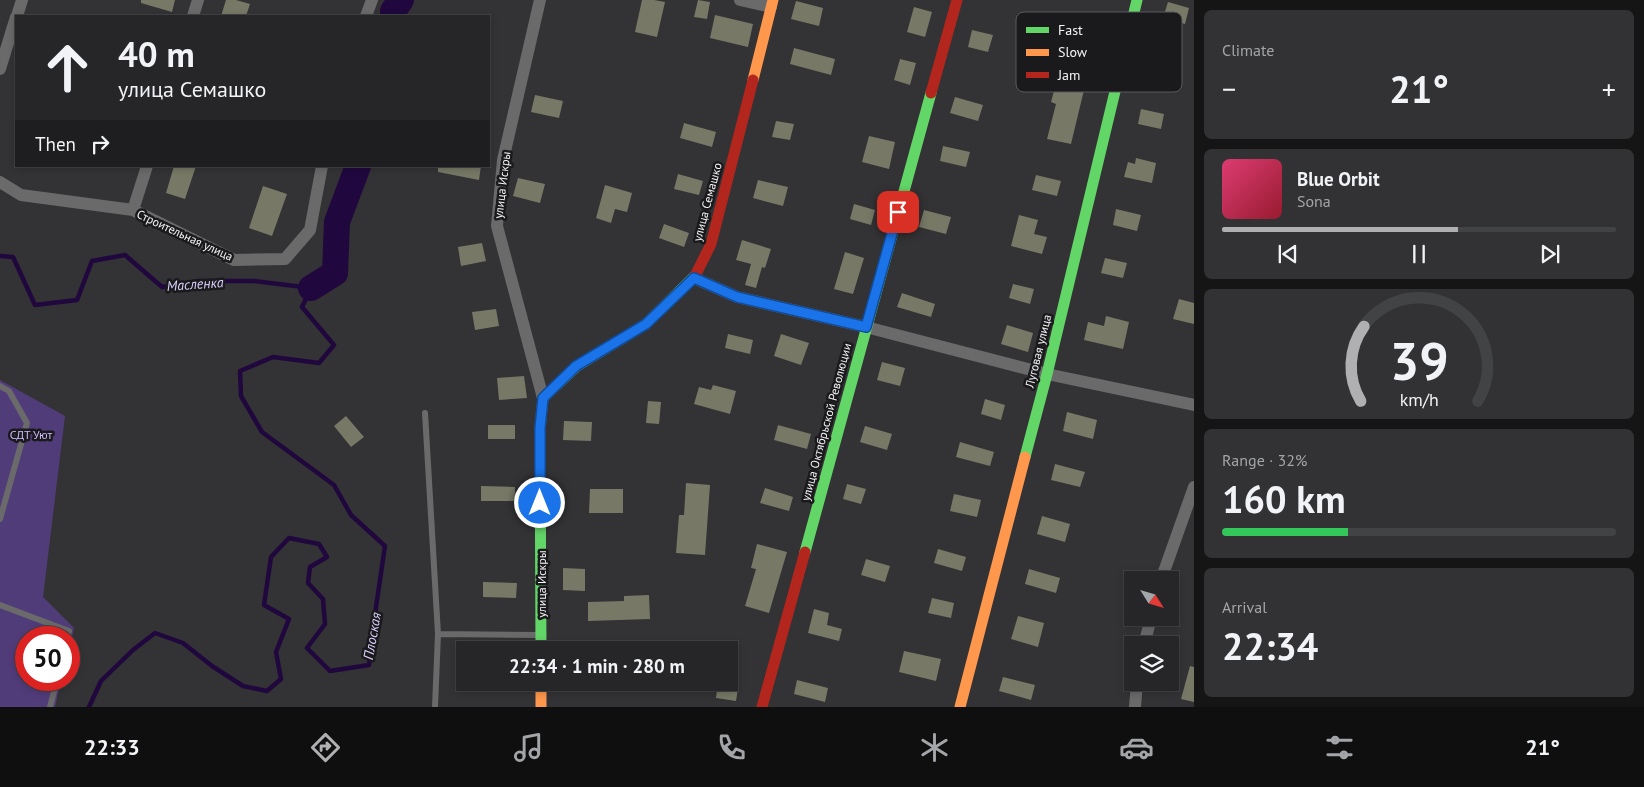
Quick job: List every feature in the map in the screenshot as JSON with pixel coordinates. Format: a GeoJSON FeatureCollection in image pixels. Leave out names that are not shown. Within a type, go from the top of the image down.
{"type":"FeatureCollection","features":[{"type":"Feature","properties":{"kind":"street"},"geometry":{"type":"LineString","coordinates":[[17,15],[22,0]]}},
{"type":"Feature","properties":{"kind":"street"},"geometry":{"type":"LineString","coordinates":[[193,15],[198,0]]}},
{"type":"Feature","properties":{"kind":"street"},"geometry":{"type":"LineString","coordinates":[[366,15],[372,0]]}},
{"type":"Feature","properties":{"kind":"street","name":"улица Искры"},"geometry":{"type":"LineString","coordinates":[[540,0],[504,160],[497,226],[543,398],[540,428],[541,641]]}},
{"type":"Feature","properties":{"kind":"street"},"geometry":{"type":"LineString","coordinates":[[740,0],[772,4]]}},
{"type":"Feature","properties":{"kind":"street","name":"улица Октябрьской Революции"},"geometry":{"type":"LineString","coordinates":[[762,707],[957,0]]}},
{"type":"Feature","properties":{"kind":"street","name":"улица Семашко"},"geometry":{"type":"LineString","coordinates":[[543,398],[576,366],[646,324],[694,278],[711,244],[772,4]]}},
{"type":"Feature","properties":{"kind":"street"},"geometry":{"type":"LineString","coordinates":[[0,69],[15,20]]}},
{"type":"Feature","properties":{"kind":"street","name":"Луговая улица"},"geometry":{"type":"LineString","coordinates":[[960,707],[1047,374],[1116,92]]}},
{"type":"Feature","properties":{"kind":"street"},"geometry":{"type":"LineString","coordinates":[[133,210],[147,167]]}},
{"type":"Feature","properties":{"kind":"street","name":"Строительная улица"},"geometry":{"type":"LineString","coordinates":[[0,182],[21,195],[133,210],[234,260],[285,259],[310,230],[322,167]]}},
{"type":"Feature","properties":{"kind":"street"},"geometry":{"type":"LineString","coordinates":[[694,278],[737,297],[866,327],[1047,374],[1194,405]]}},
{"type":"Feature","properties":{"kind":"street"},"geometry":{"type":"LineString","coordinates":[[1165,571],[1194,487]]}},
{"type":"Feature","properties":{"kind":"street"},"geometry":{"type":"LineString","coordinates":[[541,691],[541,707]]}},
{"type":"Feature","properties":{"kind":"street"},"geometry":{"type":"LineString","coordinates":[[1136,707],[1137,691]]}},
{"type":"Feature","properties":{"kind":"lane"},"geometry":{"type":"LineString","coordinates":[[0,386],[9,391],[27,423],[0,519]]}},
{"type":"Feature","properties":{"kind":"lane"},"geometry":{"type":"LineString","coordinates":[[425,413],[438,634],[435,707]]}},
{"type":"Feature","properties":{"kind":"lane"},"geometry":{"type":"LineString","coordinates":[[0,605],[56,626]]}},
{"type":"Feature","properties":{"kind":"lane"},"geometry":{"type":"LineString","coordinates":[[438,634],[541,635]]}},
{"type":"Feature","properties":{"kind":"lane"},"geometry":{"type":"LineString","coordinates":[[50,707],[54,691]]}},
{"type":"Feature","properties":{"kind":"green space","name":"СДТ Уют"},"geometry":{"type":"Polygon","coordinates":[[[0,380],[65,416],[43,597],[72,626],[15,626],[15,691],[59,691],[55,707],[0,707],[0,380]]]}},
{"type":"Feature","properties":{"kind":"building"},"geometry":{"type":"Polygon","coordinates":[[[141,0],[175,0],[172,12],[141,3],[141,0]]]}},
{"type":"Feature","properties":{"kind":"building"},"geometry":{"type":"Polygon","coordinates":[[[226,0],[236,0],[250,4],[246,15],[221,15],[226,0]]]}},
{"type":"Feature","properties":{"kind":"building"},"geometry":{"type":"Polygon","coordinates":[[[642,0],[665,2],[657,37],[635,32],[642,0]]]}},
{"type":"Feature","properties":{"kind":"building"},"geometry":{"type":"Polygon","coordinates":[[[698,0],[710,2],[707,19],[694,17],[698,0]]]}},
{"type":"Feature","properties":{"kind":"building"},"geometry":{"type":"Polygon","coordinates":[[[796,1],[823,8],[819,26],[791,19],[796,1]]]}},
{"type":"Feature","properties":{"kind":"building"},"geometry":{"type":"Polygon","coordinates":[[[1168,2],[1189,8],[1185,24],[1182,23],[1182,12],[1165,12],[1168,2]]]}},
{"type":"Feature","properties":{"kind":"building"},"geometry":{"type":"Polygon","coordinates":[[[914,7],[932,12],[925,37],[907,32],[914,7]]]}},
{"type":"Feature","properties":{"kind":"building"},"geometry":{"type":"Polygon","coordinates":[[[715,15],[753,24],[748,47],[710,38],[715,15]]]}},
{"type":"Feature","properties":{"kind":"building"},"geometry":{"type":"Polygon","coordinates":[[[972,30],[993,35],[988,52],[968,47],[972,30]]]}},
{"type":"Feature","properties":{"kind":"building"},"geometry":{"type":"Polygon","coordinates":[[[794,48],[835,59],[831,75],[790,64],[794,48]]]}},
{"type":"Feature","properties":{"kind":"building"},"geometry":{"type":"Polygon","coordinates":[[[900,59],[916,63],[910,85],[894,80],[900,59]]]}},
{"type":"Feature","properties":{"kind":"building"},"geometry":{"type":"Polygon","coordinates":[[[1054,92],[1084,92],[1071,144],[1047,139],[1056,104],[1051,102],[1054,92]]]}},
{"type":"Feature","properties":{"kind":"building"},"geometry":{"type":"Polygon","coordinates":[[[535,95],[563,101],[559,118],[531,112],[535,95]]]}},
{"type":"Feature","properties":{"kind":"building"},"geometry":{"type":"Polygon","coordinates":[[[955,97],[983,105],[978,121],[950,113],[955,97]]]}},
{"type":"Feature","properties":{"kind":"building"},"geometry":{"type":"Polygon","coordinates":[[[1141,109],[1164,114],[1161,129],[1138,124],[1141,109]]]}},
{"type":"Feature","properties":{"kind":"building"},"geometry":{"type":"Polygon","coordinates":[[[776,121],[794,124],[790,140],[772,137],[776,121]]]}},
{"type":"Feature","properties":{"kind":"building"},"geometry":{"type":"Polygon","coordinates":[[[684,123],[716,132],[712,147],[680,138],[684,123]]]}},
{"type":"Feature","properties":{"kind":"building"},"geometry":{"type":"Polygon","coordinates":[[[869,136],[895,142],[889,169],[862,162],[869,136]]]}},
{"type":"Feature","properties":{"kind":"building"},"geometry":{"type":"Polygon","coordinates":[[[943,146],[970,152],[966,167],[940,161],[943,146]]]}},
{"type":"Feature","properties":{"kind":"building"},"geometry":{"type":"Polygon","coordinates":[[[1136,158],[1156,163],[1152,183],[1124,177],[1128,162],[1135,164],[1136,158]]]}},
{"type":"Feature","properties":{"kind":"building"},"geometry":{"type":"Polygon","coordinates":[[[174,167],[196,167],[185,199],[166,193],[174,167]]]}},
{"type":"Feature","properties":{"kind":"building"},"geometry":{"type":"Polygon","coordinates":[[[438,167],[481,167],[479,180],[438,172],[438,167]]]}},
{"type":"Feature","properties":{"kind":"building"},"geometry":{"type":"Polygon","coordinates":[[[678,174],[703,181],[699,195],[674,189],[678,174]]]}},
{"type":"Feature","properties":{"kind":"building"},"geometry":{"type":"Polygon","coordinates":[[[1036,175],[1061,181],[1057,196],[1032,190],[1036,175]]]}},
{"type":"Feature","properties":{"kind":"building"},"geometry":{"type":"Polygon","coordinates":[[[518,178],[545,184],[540,203],[513,196],[518,178]]]}},
{"type":"Feature","properties":{"kind":"building"},"geometry":{"type":"Polygon","coordinates":[[[758,180],[788,187],[783,206],[753,198],[758,180]]]}},
{"type":"Feature","properties":{"kind":"building"},"geometry":{"type":"Polygon","coordinates":[[[605,185],[632,193],[627,212],[615,209],[611,223],[596,218],[605,185]]]}},
{"type":"Feature","properties":{"kind":"building"},"geometry":{"type":"Polygon","coordinates":[[[263,186],[287,194],[272,236],[249,228],[263,186]]]}},
{"type":"Feature","properties":{"kind":"building"},"geometry":{"type":"Polygon","coordinates":[[[854,204],[875,210],[871,225],[850,219],[854,204]]]}},
{"type":"Feature","properties":{"kind":"building"},"geometry":{"type":"Polygon","coordinates":[[[1116,209],[1141,215],[1137,231],[1113,225],[1116,209]]]}},
{"type":"Feature","properties":{"kind":"building"},"geometry":{"type":"Polygon","coordinates":[[[924,210],[951,217],[946,234],[919,227],[924,210]]]}},
{"type":"Feature","properties":{"kind":"building"},"geometry":{"type":"Polygon","coordinates":[[[1019,215],[1038,220],[1034,234],[1047,237],[1042,254],[1011,246],[1019,215]]]}},
{"type":"Feature","properties":{"kind":"building"},"geometry":{"type":"Polygon","coordinates":[[[664,224],[689,233],[684,247],[659,238],[664,224]]]}},
{"type":"Feature","properties":{"kind":"building"},"geometry":{"type":"Polygon","coordinates":[[[742,240],[771,249],[765,268],[762,267],[756,288],[745,285],[751,264],[736,260],[742,240]]]}},
{"type":"Feature","properties":{"kind":"building"},"geometry":{"type":"Polygon","coordinates":[[[482,243],[486,261],[461,266],[458,247],[482,243]]]}},
{"type":"Feature","properties":{"kind":"building"},"geometry":{"type":"Polygon","coordinates":[[[845,252],[864,258],[853,294],[834,289],[845,252]]]}},
{"type":"Feature","properties":{"kind":"building"},"geometry":{"type":"Polygon","coordinates":[[[1105,258],[1127,263],[1123,278],[1101,273],[1105,258]]]}},
{"type":"Feature","properties":{"kind":"building"},"geometry":{"type":"Polygon","coordinates":[[[1013,284],[1034,289],[1030,304],[1009,298],[1013,284]]]}},
{"type":"Feature","properties":{"kind":"building"},"geometry":{"type":"Polygon","coordinates":[[[902,293],[935,304],[931,317],[897,307],[902,293]]]}},
{"type":"Feature","properties":{"kind":"building"},"geometry":{"type":"Polygon","coordinates":[[[1179,299],[1194,303],[1194,324],[1173,319],[1179,299]]]}},
{"type":"Feature","properties":{"kind":"building"},"geometry":{"type":"Polygon","coordinates":[[[496,309],[499,326],[475,330],[472,312],[496,309]]]}},
{"type":"Feature","properties":{"kind":"building"},"geometry":{"type":"Polygon","coordinates":[[[1106,316],[1129,322],[1123,349],[1084,340],[1088,322],[1104,326],[1106,316]]]}},
{"type":"Feature","properties":{"kind":"building"},"geometry":{"type":"Polygon","coordinates":[[[1007,325],[1033,333],[1028,352],[1001,344],[1007,325]]]}},
{"type":"Feature","properties":{"kind":"building"},"geometry":{"type":"Polygon","coordinates":[[[728,334],[753,340],[750,354],[725,348],[728,334]]]}},
{"type":"Feature","properties":{"kind":"building"},"geometry":{"type":"Polygon","coordinates":[[[781,334],[809,343],[801,365],[774,356],[781,334]]]}},
{"type":"Feature","properties":{"kind":"building"},"geometry":{"type":"Polygon","coordinates":[[[882,362],[905,368],[900,386],[877,380],[882,362]]]}},
{"type":"Feature","properties":{"kind":"building"},"geometry":{"type":"Polygon","coordinates":[[[524,376],[527,398],[499,400],[497,378],[524,376]]]}},
{"type":"Feature","properties":{"kind":"building"},"geometry":{"type":"Polygon","coordinates":[[[713,385],[736,391],[730,414],[694,404],[699,387],[711,390],[713,385]]]}},
{"type":"Feature","properties":{"kind":"building"},"geometry":{"type":"Polygon","coordinates":[[[985,399],[1005,405],[1001,420],[981,414],[985,399]]]}},
{"type":"Feature","properties":{"kind":"building"},"geometry":{"type":"Polygon","coordinates":[[[648,401],[661,402],[659,424],[646,423],[648,401]]]}},
{"type":"Feature","properties":{"kind":"building"},"geometry":{"type":"Polygon","coordinates":[[[1067,412],[1097,420],[1093,439],[1063,431],[1067,412]]]}},
{"type":"Feature","properties":{"kind":"building"},"geometry":{"type":"Polygon","coordinates":[[[346,416],[364,437],[351,447],[334,426],[346,416]]]}},
{"type":"Feature","properties":{"kind":"building"},"geometry":{"type":"Polygon","coordinates":[[[564,421],[592,422],[591,441],[563,440],[564,421]]]}},
{"type":"Feature","properties":{"kind":"building"},"geometry":{"type":"Polygon","coordinates":[[[488,425],[515,425],[515,439],[488,439],[488,425]]]}},
{"type":"Feature","properties":{"kind":"building"},"geometry":{"type":"Polygon","coordinates":[[[778,425],[811,434],[807,449],[774,440],[778,425]]]}},
{"type":"Feature","properties":{"kind":"building"},"geometry":{"type":"Polygon","coordinates":[[[865,426],[892,434],[887,450],[860,442],[865,426]]]}},
{"type":"Feature","properties":{"kind":"building"},"geometry":{"type":"Polygon","coordinates":[[[960,442],[994,452],[990,466],[956,457],[960,442]]]}},
{"type":"Feature","properties":{"kind":"building"},"geometry":{"type":"Polygon","coordinates":[[[1055,464],[1085,472],[1080,487],[1051,480],[1055,464]]]}},
{"type":"Feature","properties":{"kind":"building"},"geometry":{"type":"Polygon","coordinates":[[[686,483],[710,485],[705,555],[676,553],[679,515],[684,515],[686,483]]]}},
{"type":"Feature","properties":{"kind":"building"},"geometry":{"type":"Polygon","coordinates":[[[847,484],[866,489],[861,504],[843,499],[847,484]]]}},
{"type":"Feature","properties":{"kind":"building"},"geometry":{"type":"Polygon","coordinates":[[[481,486],[515,487],[515,501],[481,501],[481,486]]]}},
{"type":"Feature","properties":{"kind":"building"},"geometry":{"type":"Polygon","coordinates":[[[765,488],[793,497],[789,511],[760,503],[765,488]]]}},
{"type":"Feature","properties":{"kind":"building"},"geometry":{"type":"Polygon","coordinates":[[[590,489],[623,489],[623,513],[589,513],[590,489]]]}},
{"type":"Feature","properties":{"kind":"building"},"geometry":{"type":"Polygon","coordinates":[[[954,494],[981,500],[977,517],[950,511],[954,494]]]}},
{"type":"Feature","properties":{"kind":"building"},"geometry":{"type":"Polygon","coordinates":[[[1042,516],[1070,524],[1065,542],[1037,534],[1042,516]]]}},
{"type":"Feature","properties":{"kind":"building"},"geometry":{"type":"Polygon","coordinates":[[[757,544],[787,552],[769,613],[745,606],[756,569],[751,568],[757,544]]]}},
{"type":"Feature","properties":{"kind":"building"},"geometry":{"type":"Polygon","coordinates":[[[938,549],[966,557],[962,571],[934,563],[938,549]]]}},
{"type":"Feature","properties":{"kind":"building"},"geometry":{"type":"Polygon","coordinates":[[[866,559],[890,566],[885,582],[861,575],[866,559]]]}},
{"type":"Feature","properties":{"kind":"building"},"geometry":{"type":"Polygon","coordinates":[[[563,568],[585,569],[585,591],[563,590],[563,568]]]}},
{"type":"Feature","properties":{"kind":"building"},"geometry":{"type":"Polygon","coordinates":[[[1029,569],[1060,578],[1056,593],[1025,584],[1029,569]]]}},
{"type":"Feature","properties":{"kind":"building"},"geometry":{"type":"Polygon","coordinates":[[[483,582],[517,583],[516,598],[483,597],[483,582]]]}},
{"type":"Feature","properties":{"kind":"building"},"geometry":{"type":"Polygon","coordinates":[[[649,595],[650,619],[588,621],[588,602],[624,601],[624,596],[649,595]]]}},
{"type":"Feature","properties":{"kind":"building"},"geometry":{"type":"Polygon","coordinates":[[[932,598],[954,603],[951,618],[928,613],[932,598]]]}},
{"type":"Feature","properties":{"kind":"building"},"geometry":{"type":"Polygon","coordinates":[[[814,609],[829,613],[827,625],[842,629],[839,641],[808,633],[814,609]]]}},
{"type":"Feature","properties":{"kind":"building"},"geometry":{"type":"Polygon","coordinates":[[[1018,616],[1044,623],[1038,647],[1011,639],[1018,616]]]}},
{"type":"Feature","properties":{"kind":"building"},"geometry":{"type":"Polygon","coordinates":[[[904,651],[941,659],[936,681],[899,672],[904,651]]]}},
{"type":"Feature","properties":{"kind":"building"},"geometry":{"type":"Polygon","coordinates":[[[1190,666],[1194,667],[1194,702],[1181,699],[1190,666]]]}},
{"type":"Feature","properties":{"kind":"building"},"geometry":{"type":"Polygon","coordinates":[[[1003,677],[1035,685],[1031,700],[999,691],[1003,677]]]}},
{"type":"Feature","properties":{"kind":"building"},"geometry":{"type":"Polygon","coordinates":[[[797,680],[828,688],[825,702],[794,694],[797,680]]]}},
{"type":"Feature","properties":{"kind":"building"},"geometry":{"type":"Polygon","coordinates":[[[717,691],[738,691],[736,701],[716,698],[717,691]]]}},
{"type":"Feature","properties":{"kind":"waterway","name":"Плоская"},"geometry":{"type":"LineString","coordinates":[[393,15],[393,11],[401,0]]}},
{"type":"Feature","properties":{"kind":"waterway","name":"Плоская"},"geometry":{"type":"LineString","coordinates":[[311,288],[335,273],[337,222],[358,167]]}},
{"type":"Feature","properties":{"kind":"waterway","name":"Плоская"},"geometry":{"type":"LineString","coordinates":[[0,256],[13,257],[35,305],[77,300],[92,261],[125,255],[162,287],[199,281],[254,281],[311,288],[302,307],[334,345],[319,363],[273,357],[240,371],[241,396],[262,432],[334,485],[351,515],[385,546],[369,665],[330,671],[307,648],[325,624],[323,599],[308,583],[310,567],[327,557],[319,544],[289,538],[271,557],[264,605],[289,619],[276,652],[281,679],[267,691],[243,686],[212,666],[183,643],[155,633],[133,650],[101,681],[89,707]]}},
{"type":"Feature","properties":{"kind":"traffic: fast"},"geometry":{"type":"LineString","coordinates":[[1134,12],[1137,0]]}},
{"type":"Feature","properties":{"kind":"traffic: fast"},"geometry":{"type":"LineString","coordinates":[[1025,457],[1047,374],[1115,92]]}},
{"type":"Feature","properties":{"kind":"traffic: fast"},"geometry":{"type":"LineString","coordinates":[[805,552],[931,93]]}},
{"type":"Feature","properties":{"kind":"traffic: fast"},"geometry":{"type":"LineString","coordinates":[[541,641],[540,428],[543,398],[577,366],[646,324],[695,276]]}},
{"type":"Feature","properties":{"kind":"traffic: slow"},"geometry":{"type":"LineString","coordinates":[[753,80],[773,0]]}},
{"type":"Feature","properties":{"kind":"traffic: slow"},"geometry":{"type":"LineString","coordinates":[[960,707],[1025,457]]}},
{"type":"Feature","properties":{"kind":"traffic: slow"},"geometry":{"type":"LineString","coordinates":[[541,691],[541,707]]}},
{"type":"Feature","properties":{"kind":"traffic: jam"},"geometry":{"type":"LineString","coordinates":[[931,93],[957,0]]}},
{"type":"Feature","properties":{"kind":"traffic: jam"},"geometry":{"type":"LineString","coordinates":[[695,276],[711,244],[753,80]]}},
{"type":"Feature","properties":{"kind":"traffic: jam"},"geometry":{"type":"LineString","coordinates":[[762,707],[805,552]]}},
{"type":"Feature","properties":{"kind":"route"},"geometry":{"type":"LineString","coordinates":[[540,503],[540,428],[543,398],[576,366],[646,324],[694,278],[737,297],[866,327],[898,212]]}},
{"type":"Feature","properties":{"kind":"water label","name":"Масленка"},"geometry":{"type":"Point","coordinates":[195,284]}}]}
